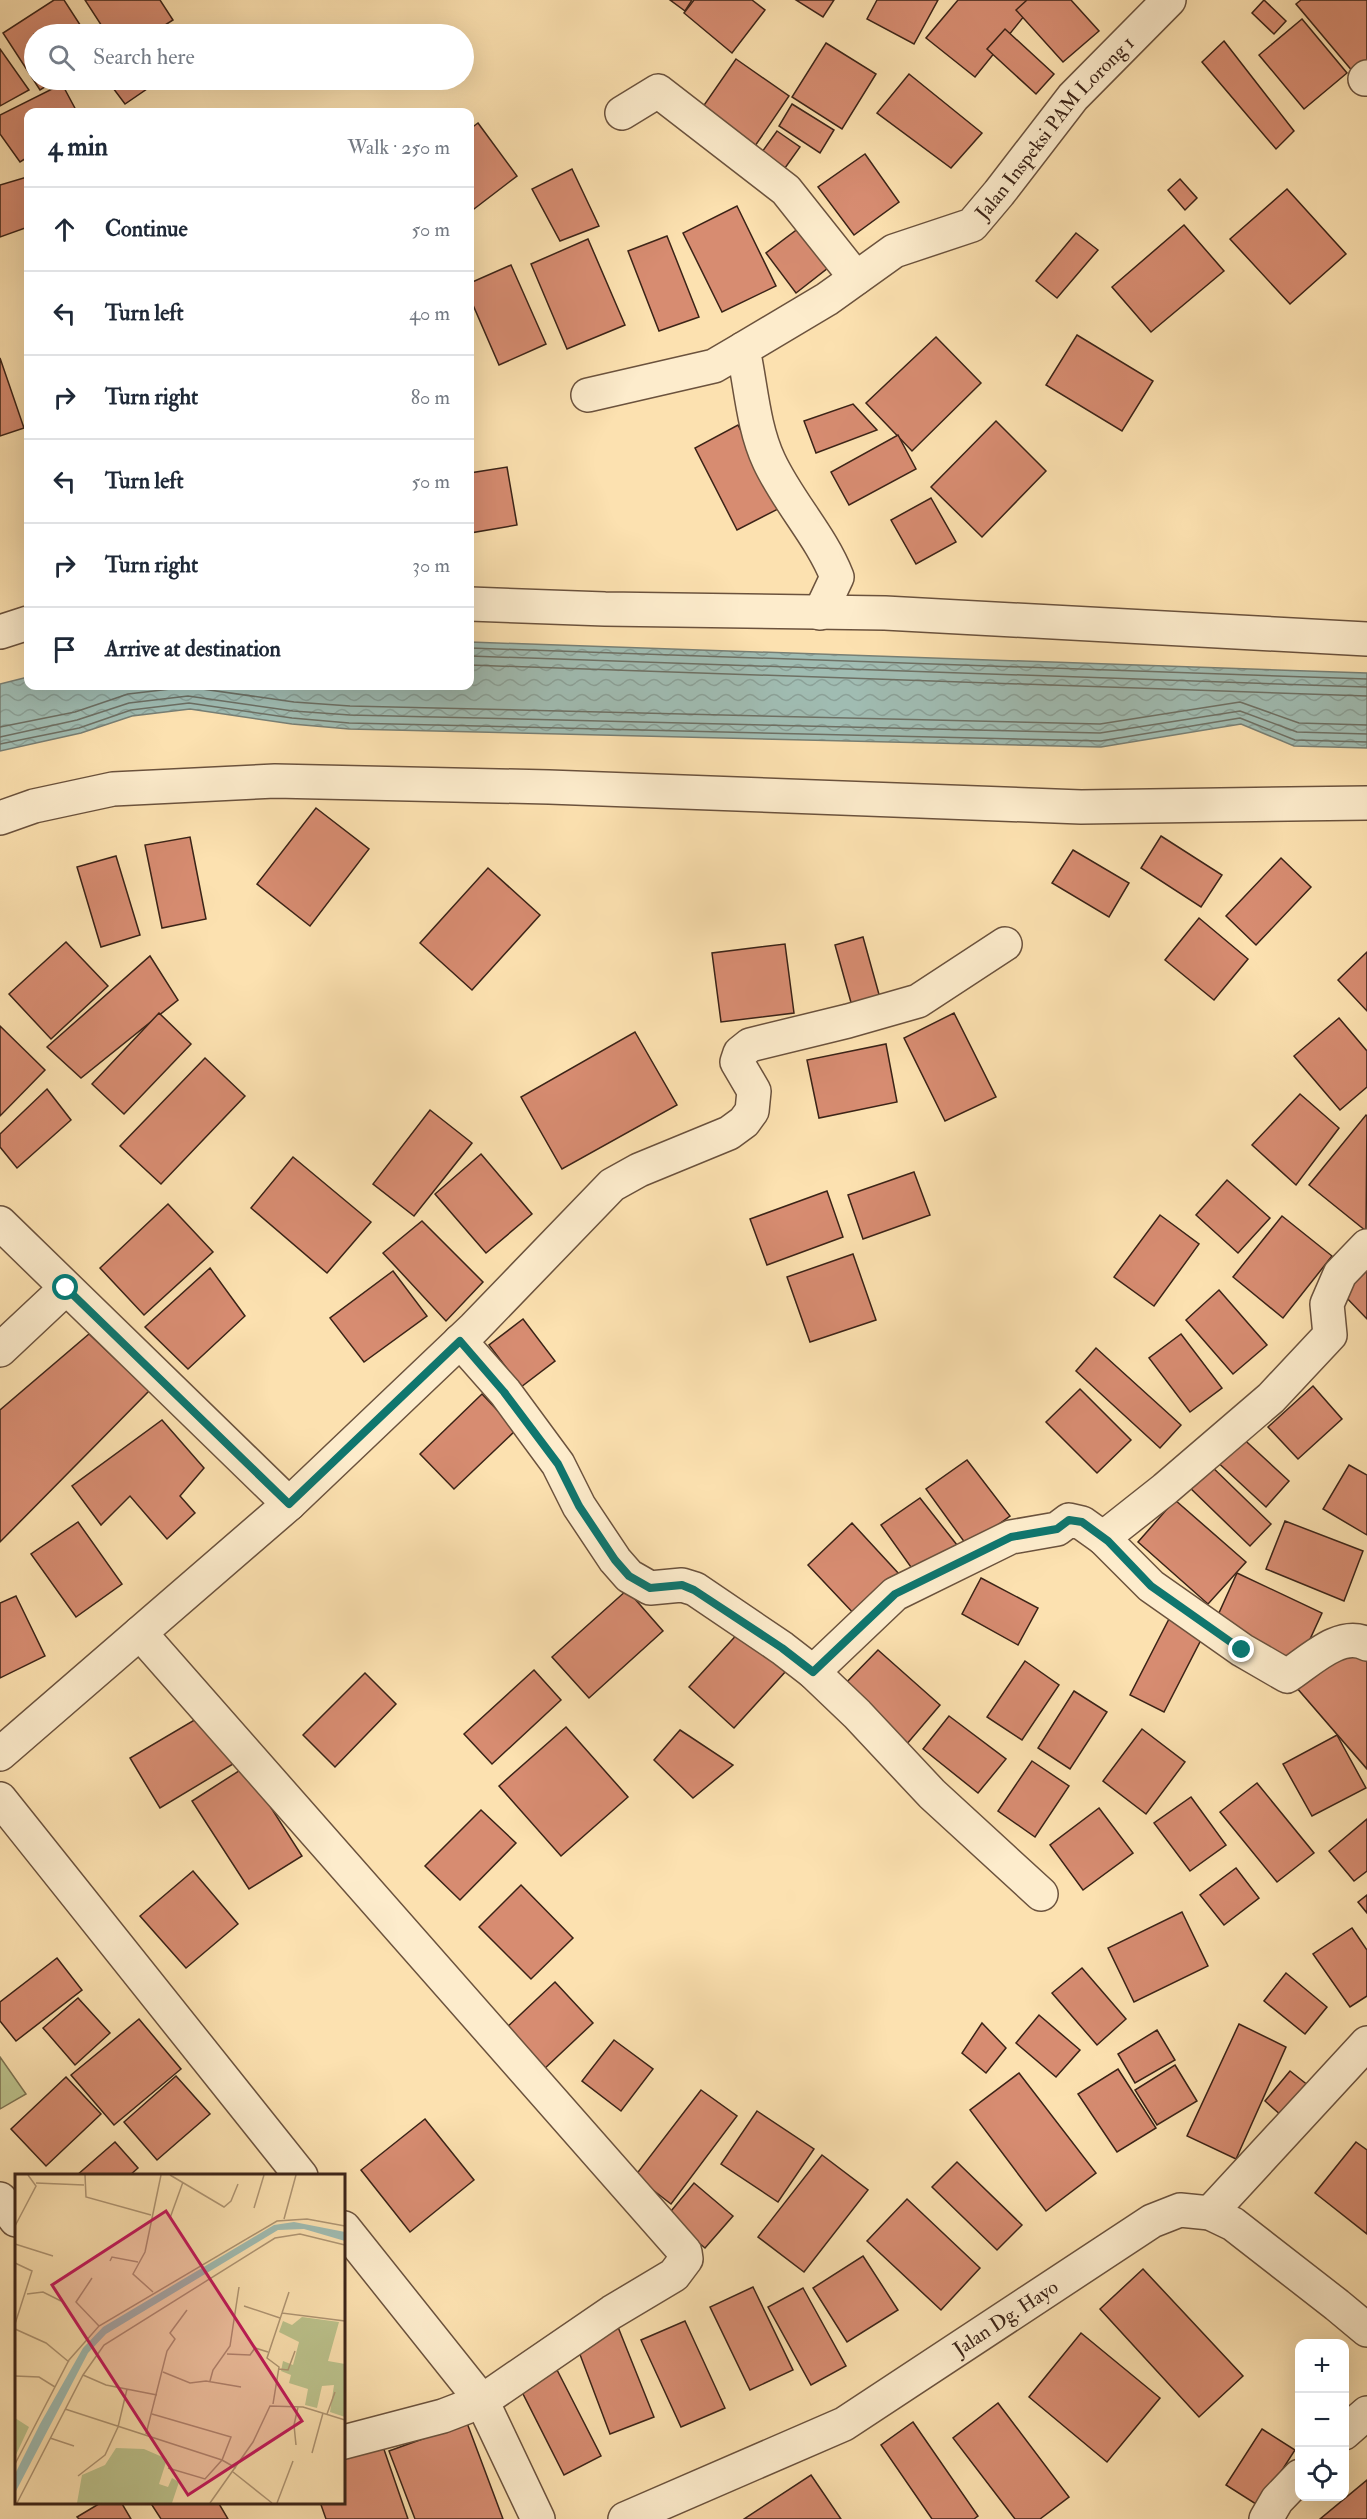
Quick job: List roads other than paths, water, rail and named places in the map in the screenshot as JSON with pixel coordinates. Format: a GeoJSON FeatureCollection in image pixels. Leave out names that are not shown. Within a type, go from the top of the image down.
{"type":"FeatureCollection","features":[{"type":"Feature","properties":{"kind":"street","name":"Jalan Inspeksi PAM Lorong 1"},"geometry":{"type":"LineString","coordinates":[[588,395],[714,366],[826,299],[894,250],[972,225],[1073,97],[1169,0]]}},
{"type":"Feature","properties":{"kind":"street"},"geometry":{"type":"LineString","coordinates":[[622,114],[658,91],[786,190],[856,278]]}},
{"type":"Feature","properties":{"kind":"street"},"geometry":{"type":"LineString","coordinates":[[743,349],[754,411],[766,455],[837,578],[820,613]]}},
{"type":"Feature","properties":{"kind":"street"},"geometry":{"type":"LineString","coordinates":[[474,604],[885,614],[1367,639]]}},
{"type":"Feature","properties":{"kind":"street"},"geometry":{"type":"LineString","coordinates":[[0,632],[24,625]]}},
{"type":"Feature","properties":{"kind":"street"},"geometry":{"type":"LineString","coordinates":[[0,818],[34,806],[112,789],[274,781],[561,787],[1082,807],[1367,803]]}},
{"type":"Feature","properties":{"kind":"street"},"geometry":{"type":"LineString","coordinates":[[0,1754],[289,1504],[460,1341],[612,1185],[639,1170],[729,1133],[744,1122],[752,1111],[754,1090],[737,1062],[740,1053],[750,1045],[848,1021],[918,1000],[1005,944]]}},
{"type":"Feature","properties":{"kind":"street"},"geometry":{"type":"LineString","coordinates":[[0,1223],[289,1504]]}},
{"type":"Feature","properties":{"kind":"street"},"geometry":{"type":"LineString","coordinates":[[1103,1538],[1165,1489],[1271,1398],[1330,1335],[1327,1304],[1340,1274],[1367,1246]]}},
{"type":"Feature","properties":{"kind":"street"},"geometry":{"type":"LineString","coordinates":[[0,1350],[66,1288]]}},
{"type":"Feature","properties":{"kind":"street"},"geometry":{"type":"LineString","coordinates":[[460,1341],[504,1392],[558,1464],[579,1506],[615,1560],[629,1576],[650,1588],[682,1585],[694,1590],[782,1648],[822,1663],[857,1714],[932,1794],[1041,1894]]}},
{"type":"Feature","properties":{"kind":"street"},"geometry":{"type":"LineString","coordinates":[[822,1663],[895,1594],[1011,1537],[1057,1529],[1069,1520],[1082,1522],[1103,1538],[1151,1586],[1249,1655],[1287,1676],[1335,1644],[1354,1640],[1367,1644]]}},
{"type":"Feature","properties":{"kind":"street"},"geometry":{"type":"LineString","coordinates":[[140,1633],[685,2252],[686,2259],[674,2275],[612,2312],[482,2401],[443,2416],[345,2442]]}},
{"type":"Feature","properties":{"kind":"street"},"geometry":{"type":"LineString","coordinates":[[0,1799],[301,2174]]}},
{"type":"Feature","properties":{"kind":"street"},"geometry":{"type":"LineString","coordinates":[[1210,2213],[1367,2043]]}},
{"type":"Feature","properties":{"kind":"street"},"geometry":{"type":"LineString","coordinates":[[0,2199],[15,2219]]}},
{"type":"Feature","properties":{"kind":"street","name":"Jalan Dg. Hayo"},"geometry":{"type":"LineString","coordinates":[[625,2519],[844,2424],[1152,2221],[1180,2210],[1210,2213],[1233,2224],[1367,2330]]}},
{"type":"Feature","properties":{"kind":"street"},"geometry":{"type":"LineString","coordinates":[[345,2229],[482,2401],[538,2519]]}},
{"type":"Feature","properties":{"kind":"street"},"geometry":{"type":"LineString","coordinates":[[1349,2429],[1367,2413]]}},
{"type":"Feature","properties":{"kind":"street"},"geometry":{"type":"LineString","coordinates":[[1266,2519],[1277,2500],[1295,2480]]}},
{"type":"Feature","properties":{"kind":"water"},"geometry":{"type":"Polygon","coordinates":[[[474,642],[1367,673],[1367,748],[1294,746],[1241,724],[1101,747],[349,729],[292,724],[190,709],[132,716],[81,733],[0,751],[0,684],[24,678],[24,690],[474,690],[474,642]]]}}]}
